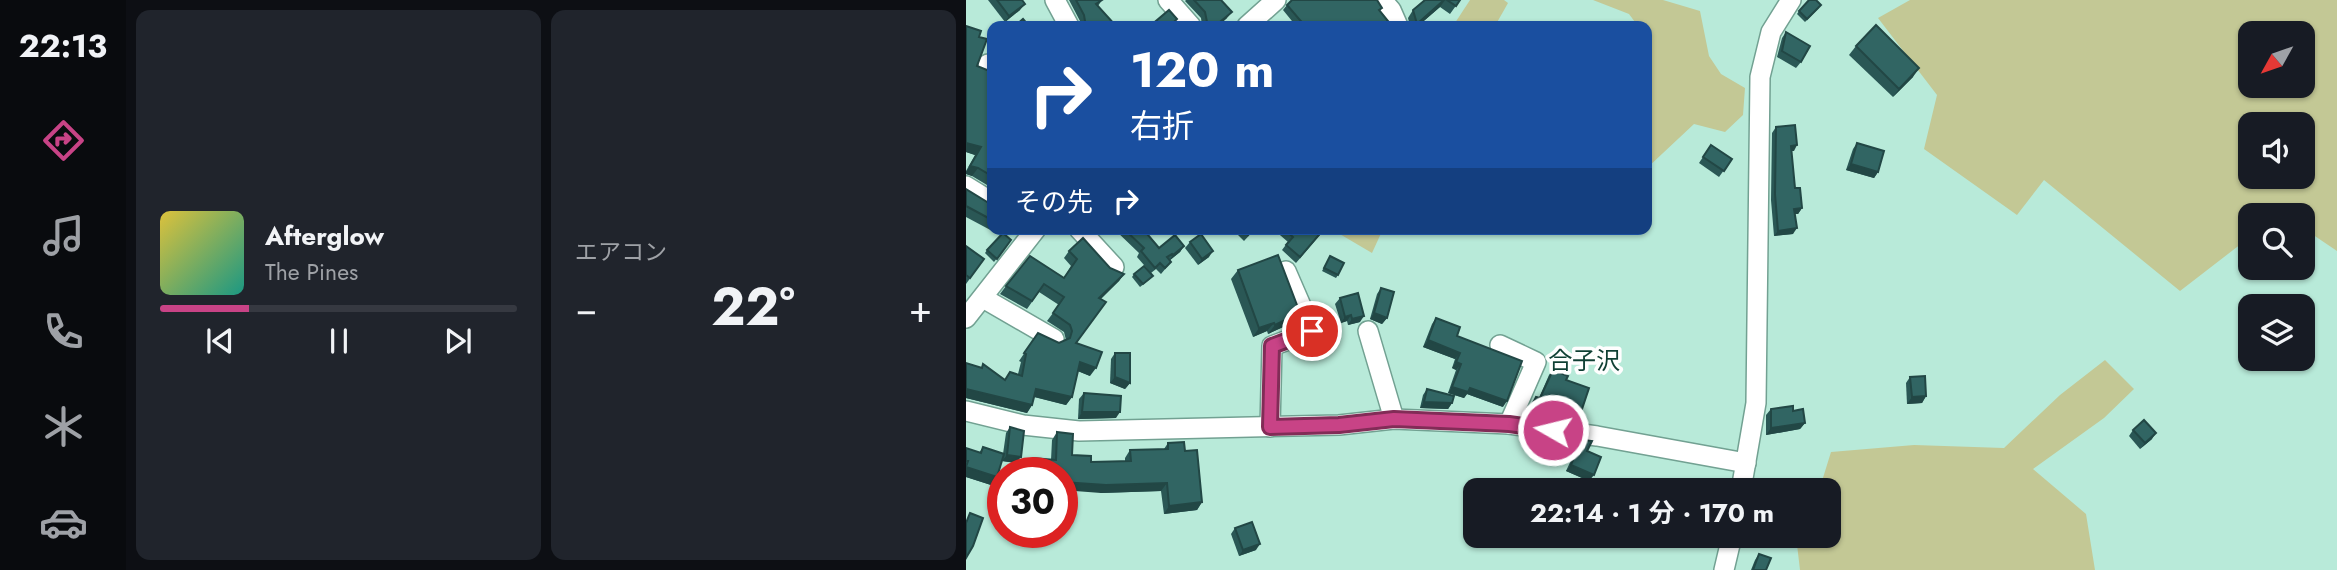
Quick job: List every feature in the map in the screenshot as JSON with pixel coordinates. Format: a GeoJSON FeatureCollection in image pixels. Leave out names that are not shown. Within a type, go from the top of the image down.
{"type":"FeatureCollection","features":[{"type":"Feature","properties":{"kind":"street"},"geometry":{"type":"LineString","coordinates":[[1055,0],[1066,21]]}},
{"type":"Feature","properties":{"kind":"street"},"geometry":{"type":"LineString","coordinates":[[1168,0],[1187,21]]}},
{"type":"Feature","properties":{"kind":"street"},"geometry":{"type":"LineString","coordinates":[[1253,21],[1276,0]]}},
{"type":"Feature","properties":{"kind":"street"},"geometry":{"type":"LineString","coordinates":[[1382,0],[1396,21]]}},
{"type":"Feature","properties":{"kind":"street"},"geometry":{"type":"LineString","coordinates":[[1743,478],[1756,403],[1760,77],[1771,32],[1791,0]]}},
{"type":"Feature","properties":{"kind":"street"},"geometry":{"type":"LineString","coordinates":[[966,186],[987,199]]}},
{"type":"Feature","properties":{"kind":"street"},"geometry":{"type":"LineString","coordinates":[[966,318],[1031,235]]}},
{"type":"Feature","properties":{"kind":"street"},"geometry":{"type":"LineString","coordinates":[[1085,235],[1114,267]]}},
{"type":"Feature","properties":{"kind":"street"},"geometry":{"type":"LineString","coordinates":[[1270,427],[1272,346],[1312,331],[1286,271]]}},
{"type":"Feature","properties":{"kind":"street"},"geometry":{"type":"LineString","coordinates":[[983,298],[1054,338]]}},
{"type":"Feature","properties":{"kind":"street"},"geometry":{"type":"LineString","coordinates":[[1368,331],[1394,419]]}},
{"type":"Feature","properties":{"kind":"street"},"geometry":{"type":"LineString","coordinates":[[1500,345],[1536,362],[1509,424]]}},
{"type":"Feature","properties":{"kind":"street"},"geometry":{"type":"LineString","coordinates":[[966,411],[1023,425],[1079,431],[1339,425],[1394,419],[1509,424],[1597,436],[1746,463]]}},
{"type":"Feature","properties":{"kind":"street"},"geometry":{"type":"LineString","coordinates":[[1724,570],[1729,548]]}},
{"type":"Feature","properties":{"kind":"green space"},"geometry":{"type":"Polygon","coordinates":[[[1470,0],[1504,0],[1508,3],[1498,21],[1456,21],[1470,0]]]}},
{"type":"Feature","properties":{"kind":"green space"},"geometry":{"type":"Polygon","coordinates":[[[1593,0],[1663,0],[1700,11],[1709,56],[1721,74],[1745,88],[1743,115],[1725,132],[1694,124],[1652,163],[1652,21],[1634,21],[1629,14],[1593,0]]]}},
{"type":"Feature","properties":{"kind":"green space"},"geometry":{"type":"Polygon","coordinates":[[[1910,0],[2337,0],[2337,251],[2315,236],[2315,203],[2238,203],[2238,246],[2180,291],[2044,180],[2017,215],[1924,149],[1937,95],[1878,18],[1910,0]]]}},
{"type":"Feature","properties":{"kind":"green space"},"geometry":{"type":"Polygon","coordinates":[[[1341,235],[1380,235],[1372,253],[1341,235]]]}},
{"type":"Feature","properties":{"kind":"green space"},"geometry":{"type":"Polygon","coordinates":[[[2105,360],[2134,389],[2104,418],[2033,469],[2086,514],[2095,570],[1800,570],[1797,548],[1841,548],[1841,478],[1823,478],[1831,452],[1914,445],[2004,448],[2060,395],[2105,360]]]}},
{"type":"Feature","properties":{"kind":"building"},"geometry":{"type":"Polygon","coordinates":[[[997,0],[1022,0],[1025,4],[1009,16],[997,0]]]}},
{"type":"Feature","properties":{"kind":"building"},"geometry":{"type":"Polygon","coordinates":[[[1076,0],[1102,0],[1096,4],[1111,21],[1085,21],[1076,0]]]}},
{"type":"Feature","properties":{"kind":"building"},"geometry":{"type":"Polygon","coordinates":[[[1194,0],[1221,0],[1232,12],[1221,21],[1207,21],[1205,12],[1194,0]]]}},
{"type":"Feature","properties":{"kind":"building"},"geometry":{"type":"Polygon","coordinates":[[[1292,0],[1377,0],[1382,8],[1379,10],[1388,21],[1301,21],[1287,5],[1292,0]]]}},
{"type":"Feature","properties":{"kind":"building"},"geometry":{"type":"Polygon","coordinates":[[[1425,0],[1444,0],[1420,21],[1416,21],[1413,10],[1425,0]]]}},
{"type":"Feature","properties":{"kind":"building"},"geometry":{"type":"Polygon","coordinates":[[[1447,0],[1460,0],[1456,6],[1447,0]]]}},
{"type":"Feature","properties":{"kind":"building"},"geometry":{"type":"Polygon","coordinates":[[[1809,0],[1816,0],[1821,5],[1807,19],[1799,11],[1809,0]]]}},
{"type":"Feature","properties":{"kind":"building"},"geometry":{"type":"Polygon","coordinates":[[[1169,10],[1177,19],[1175,21],[1156,21],[1169,10]]]}},
{"type":"Feature","properties":{"kind":"building"},"geometry":{"type":"Polygon","coordinates":[[[1876,25],[1919,68],[1899,89],[1856,46],[1876,25]]]}},
{"type":"Feature","properties":{"kind":"building"},"geometry":{"type":"Polygon","coordinates":[[[966,26],[981,31],[979,37],[987,39],[977,66],[987,70],[987,173],[970,166],[981,147],[966,143],[966,26]]]}},
{"type":"Feature","properties":{"kind":"building"},"geometry":{"type":"Polygon","coordinates":[[[1786,32],[1810,46],[1801,62],[1782,51],[1786,32]]]}},
{"type":"Feature","properties":{"kind":"building"},"geometry":{"type":"Polygon","coordinates":[[[1795,125],[1797,145],[1791,146],[1795,188],[1800,188],[1802,208],[1794,209],[1797,228],[1778,231],[1775,194],[1776,127],[1795,125]]]}},
{"type":"Feature","properties":{"kind":"building"},"geometry":{"type":"Polygon","coordinates":[[[1857,143],[1884,151],[1878,172],[1851,164],[1857,143]]]}},
{"type":"Feature","properties":{"kind":"building"},"geometry":{"type":"Polygon","coordinates":[[[1711,145],[1732,159],[1724,171],[1703,157],[1711,145]]]}},
{"type":"Feature","properties":{"kind":"building"},"geometry":{"type":"Polygon","coordinates":[[[966,189],[987,202],[987,217],[966,206],[966,189]]]}},
{"type":"Feature","properties":{"kind":"building"},"geometry":{"type":"Polygon","coordinates":[[[1001,235],[1011,240],[997,259],[987,250],[1001,235]]]}},
{"type":"Feature","properties":{"kind":"building"},"geometry":{"type":"Polygon","coordinates":[[[1130,235],[1148,235],[1159,248],[1175,235],[1184,246],[1167,257],[1171,262],[1165,268],[1160,263],[1155,268],[1141,251],[1144,248],[1130,235]]]}},
{"type":"Feature","properties":{"kind":"building"},"geometry":{"type":"Polygon","coordinates":[[[1202,235],[1213,251],[1202,259],[1190,242],[1202,235]]]}},
{"type":"Feature","properties":{"kind":"building"},"geometry":{"type":"Polygon","coordinates":[[[1291,235],[1319,235],[1300,257],[1286,245],[1293,237],[1291,235]]]}},
{"type":"Feature","properties":{"kind":"building"},"geometry":{"type":"Polygon","coordinates":[[[1083,238],[1110,268],[1124,274],[1099,298],[1106,302],[1076,343],[1102,352],[1096,368],[1080,362],[1072,397],[1036,389],[1032,405],[966,389],[966,363],[982,368],[983,364],[1005,380],[1010,372],[1022,376],[1024,353],[1038,333],[1059,343],[1070,338],[1070,325],[1053,313],[1064,297],[1044,284],[1032,301],[1006,286],[1030,256],[1064,278],[1077,259],[1069,251],[1083,238]]]}},
{"type":"Feature","properties":{"kind":"building"},"geometry":{"type":"Polygon","coordinates":[[[966,246],[984,259],[970,278],[966,275],[966,246]]]}},
{"type":"Feature","properties":{"kind":"building"},"geometry":{"type":"Polygon","coordinates":[[[1278,255],[1300,313],[1275,325],[1274,323],[1259,328],[1238,270],[1278,255]]]}},
{"type":"Feature","properties":{"kind":"building"},"geometry":{"type":"Polygon","coordinates":[[[1330,256],[1344,263],[1338,275],[1324,268],[1330,256]]]}},
{"type":"Feature","properties":{"kind":"building"},"geometry":{"type":"Polygon","coordinates":[[[1144,266],[1153,276],[1143,284],[1134,274],[1144,266]]]}},
{"type":"Feature","properties":{"kind":"building"},"geometry":{"type":"Polygon","coordinates":[[[1381,288],[1394,292],[1387,318],[1374,313],[1381,288]]]}},
{"type":"Feature","properties":{"kind":"building"},"geometry":{"type":"Polygon","coordinates":[[[1358,293],[1364,316],[1352,319],[1351,315],[1345,317],[1340,298],[1358,293]]]}},
{"type":"Feature","properties":{"kind":"building"},"geometry":{"type":"Polygon","coordinates":[[[1436,318],[1460,327],[1457,336],[1522,361],[1507,401],[1470,388],[1468,392],[1452,387],[1461,364],[1456,362],[1460,353],[1428,340],[1436,318]]]}},
{"type":"Feature","properties":{"kind":"building"},"geometry":{"type":"Polygon","coordinates":[[[1115,353],[1130,353],[1130,383],[1115,377],[1115,353]]]}},
{"type":"Feature","properties":{"kind":"building"},"geometry":{"type":"Polygon","coordinates":[[[1553,370],[1568,376],[1566,380],[1589,388],[1582,409],[1571,406],[1568,413],[1531,408],[1536,397],[1540,398],[1553,370]]]}},
{"type":"Feature","properties":{"kind":"building"},"geometry":{"type":"Polygon","coordinates":[[[1925,376],[1926,396],[1912,397],[1910,377],[1925,376]]]}},
{"type":"Feature","properties":{"kind":"building"},"geometry":{"type":"Polygon","coordinates":[[[1427,389],[1454,396],[1452,403],[1424,402],[1427,389]]]}},
{"type":"Feature","properties":{"kind":"building"},"geometry":{"type":"Polygon","coordinates":[[[1084,393],[1121,396],[1120,412],[1082,412],[1084,393]]]}},
{"type":"Feature","properties":{"kind":"building"},"geometry":{"type":"Polygon","coordinates":[[[1793,406],[1793,411],[1803,409],[1805,423],[1771,428],[1771,409],[1793,406]]]}},
{"type":"Feature","properties":{"kind":"building"},"geometry":{"type":"Polygon","coordinates":[[[2144,420],[2156,433],[2145,443],[2133,430],[2144,420]]]}},
{"type":"Feature","properties":{"kind":"building"},"geometry":{"type":"Polygon","coordinates":[[[1010,427],[1024,431],[1021,457],[1007,455],[1010,427]]]}},
{"type":"Feature","properties":{"kind":"building"},"geometry":{"type":"Polygon","coordinates":[[[1057,432],[1073,434],[1072,455],[1091,456],[1091,462],[1131,461],[1130,450],[1168,449],[1168,443],[1184,442],[1185,451],[1197,450],[1202,502],[1169,506],[1167,483],[1078,483],[1078,457],[1056,457],[1057,432]]]}},
{"type":"Feature","properties":{"kind":"building"},"geometry":{"type":"Polygon","coordinates":[[[1576,439],[1592,441],[1587,451],[1601,457],[1594,475],[1571,465],[1577,450],[1573,447],[1576,439]]]}},
{"type":"Feature","properties":{"kind":"building"},"geometry":{"type":"Polygon","coordinates":[[[983,447],[1004,454],[1003,457],[987,457],[987,474],[966,467],[966,448],[981,453],[983,447]]]}},
{"type":"Feature","properties":{"kind":"building"},"geometry":{"type":"Polygon","coordinates":[[[970,513],[983,518],[966,558],[966,523],[970,513]]]}},
{"type":"Feature","properties":{"kind":"building"},"geometry":{"type":"Polygon","coordinates":[[[1252,522],[1260,544],[1243,550],[1235,528],[1252,522]]]}},
{"type":"Feature","properties":{"kind":"building"},"geometry":{"type":"Polygon","coordinates":[[[1759,554],[1771,558],[1766,570],[1753,570],[1759,554]]]}},
{"type":"Feature","properties":{"kind":"district","name":"合子沢"},"geometry":{"type":"Point","coordinates":[1584,361]}},
{"type":"Feature","properties":{"kind":"route"},"geometry":{"type":"LineString","coordinates":[[1312,331],[1272,346],[1270,427],[1339,425],[1394,419],[1509,424],[1553,430]]}}]}
